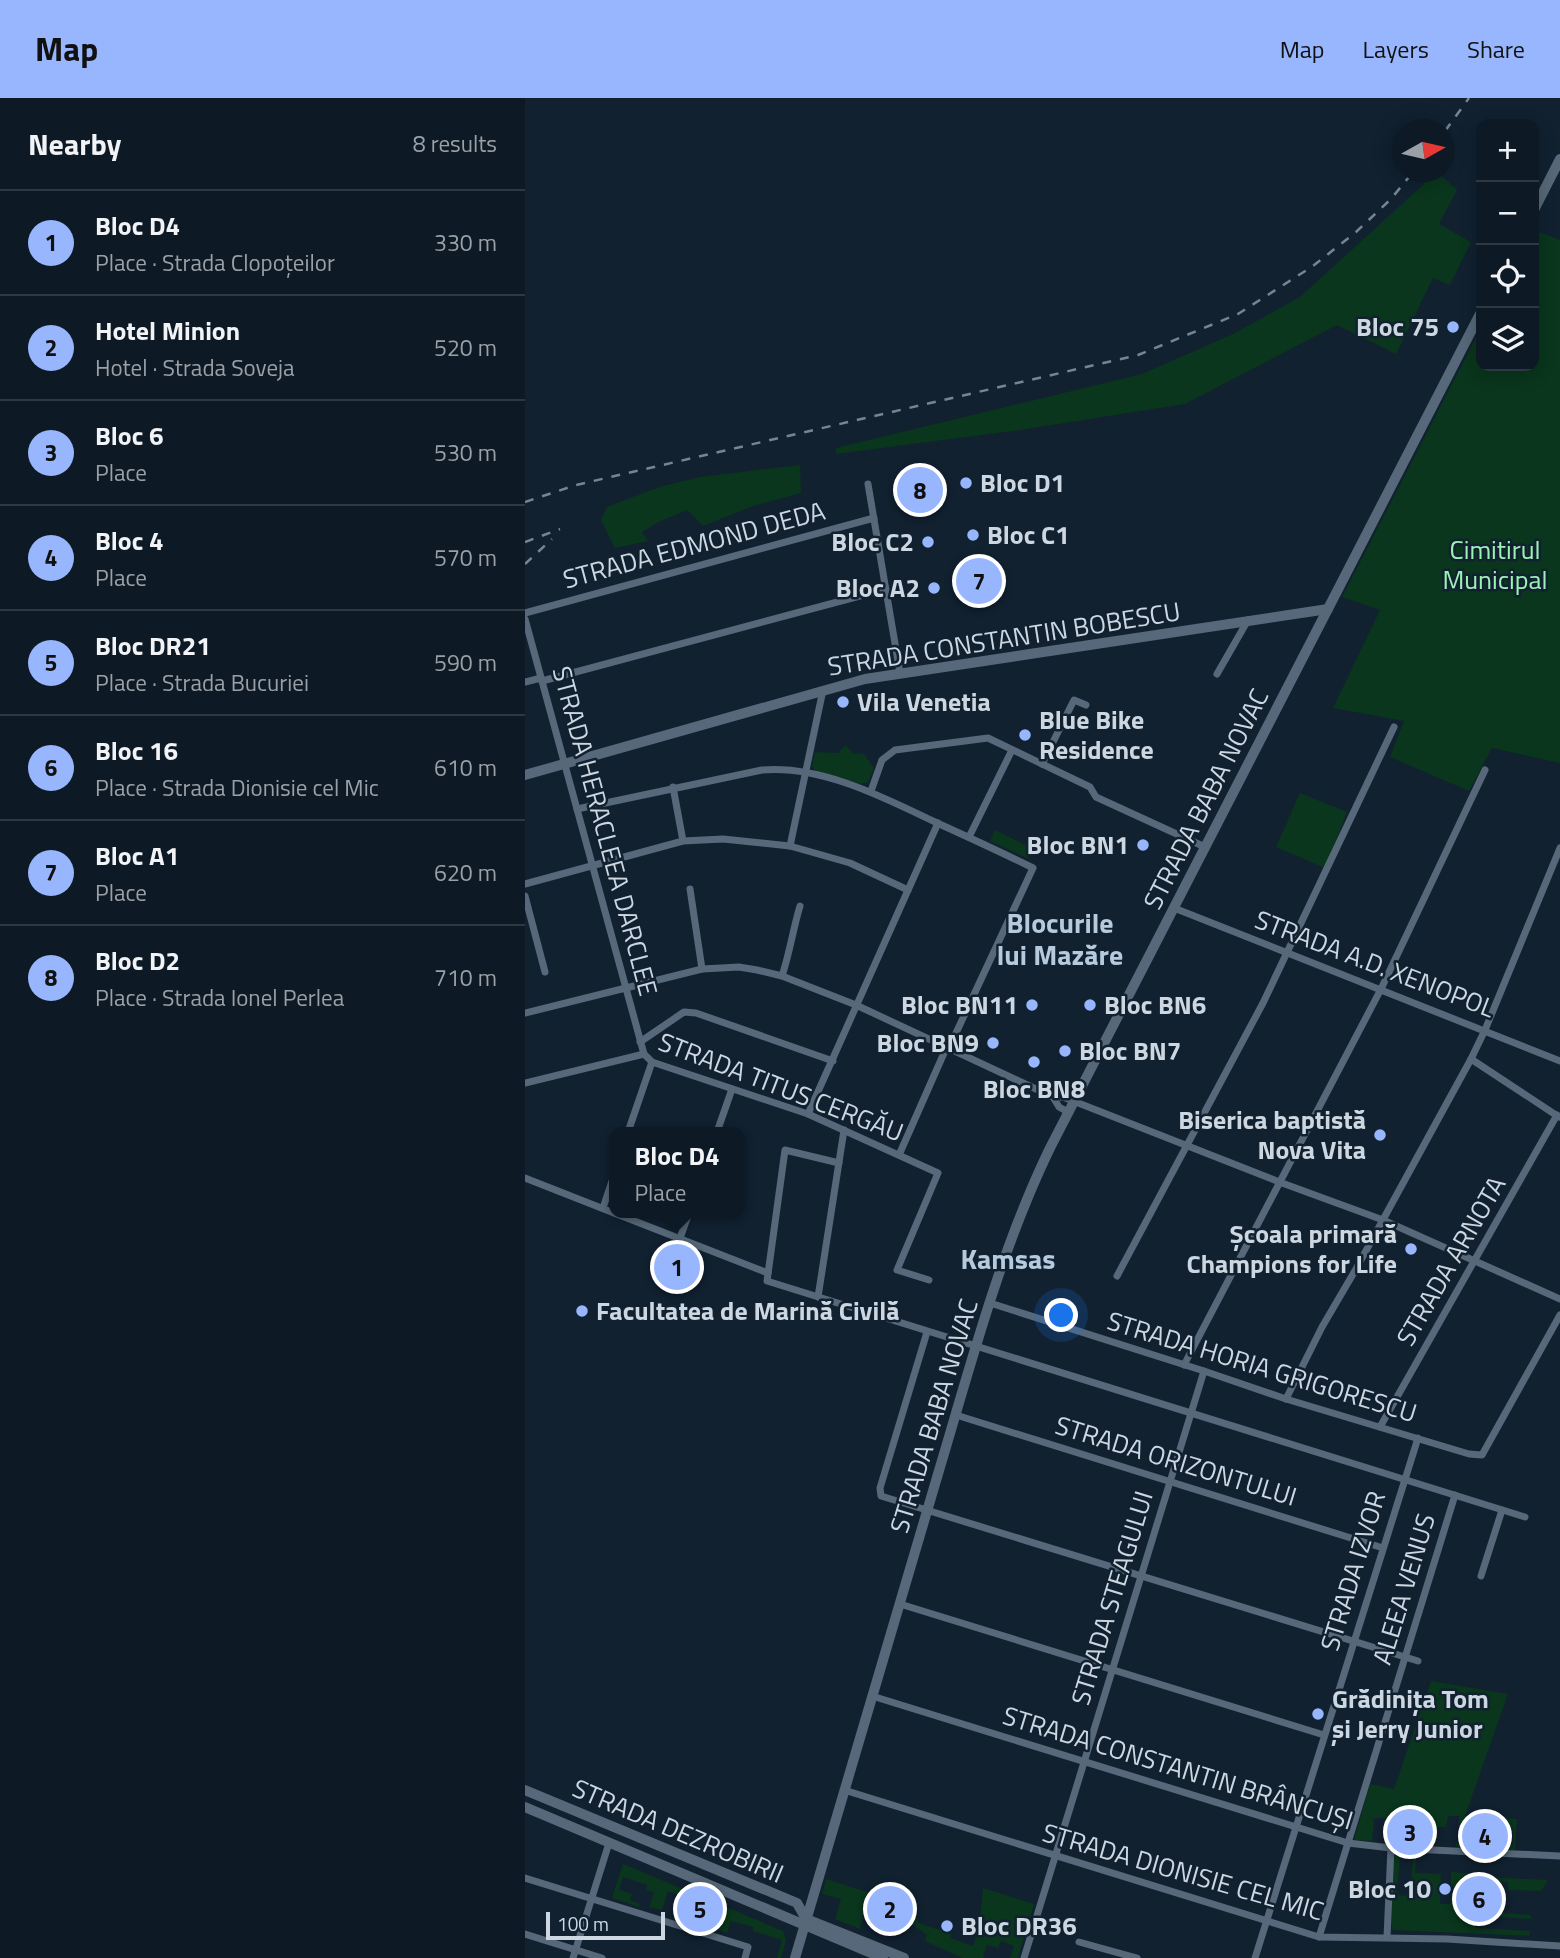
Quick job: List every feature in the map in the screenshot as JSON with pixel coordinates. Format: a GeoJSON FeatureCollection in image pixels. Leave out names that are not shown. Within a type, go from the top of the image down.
{"type":"FeatureCollection","features":[{"type":"Feature","properties":{"kind":"main road"},"geometry":{"type":"LineString","coordinates":[[1539,200],[1560,159]]}},
{"type":"Feature","properties":{"kind":"main road","name":"STRADA BABA NOVAC"},"geometry":{"type":"LineString","coordinates":[[795,1958],[927,1510],[990,1303],[1022,1210],[1068,1112],[1476,322]]}},
{"type":"Feature","properties":{"kind":"main road","name":"STRADA CONSTANTIN BOBESCU"},"geometry":{"type":"LineString","coordinates":[[525,775],[823,690],[900,673],[1328,608]]}},
{"type":"Feature","properties":{"kind":"main road","name":"STRADA DEZROBIRII"},"geometry":{"type":"LineString","coordinates":[[525,1790],[797,1903],[805,1922]]}},
{"type":"Feature","properties":{"kind":"main road","name":"STRADA DEZROBIRII"},"geometry":{"type":"LineString","coordinates":[[525,1807],[805,1922]]}},
{"type":"Feature","properties":{"kind":"main road"},"geometry":{"type":"LineString","coordinates":[[805,1922],[883,1958]]}},
{"type":"Feature","properties":{"kind":"main road"},"geometry":{"type":"LineString","coordinates":[[805,1922],[904,1958]]}},
{"type":"Feature","properties":{"kind":"street"},"geometry":{"type":"LineString","coordinates":[[868,484],[900,673]]}},
{"type":"Feature","properties":{"kind":"street","name":"STRADA EDMOND DEDA"},"geometry":{"type":"LineString","coordinates":[[525,612],[874,518]]}},
{"type":"Feature","properties":{"kind":"street"},"geometry":{"type":"LineString","coordinates":[[525,682],[886,589]]}},
{"type":"Feature","properties":{"kind":"street","name":"STRADA HERACLEEA DARCLEE"},"geometry":{"type":"LineString","coordinates":[[525,620],[644,1054]]}},
{"type":"Feature","properties":{"kind":"street"},"geometry":{"type":"LineString","coordinates":[[1217,674],[1249,620]]}},
{"type":"Feature","properties":{"kind":"street"},"geometry":{"type":"LineString","coordinates":[[790,846],[823,690]]}},
{"type":"Feature","properties":{"kind":"street"},"geometry":{"type":"LineString","coordinates":[[1042,764],[1074,700],[1086,705]]}},
{"type":"Feature","properties":{"kind":"street"},"geometry":{"type":"LineString","coordinates":[[1117,1276],[1287,952],[1394,727]]}},
{"type":"Feature","properties":{"kind":"street"},"geometry":{"type":"LineString","coordinates":[[871,792],[882,760],[895,750],[988,738],[1090,787],[1096,797],[1205,847]]}},
{"type":"Feature","properties":{"kind":"street"},"geometry":{"type":"LineString","coordinates":[[969,837],[1012,750]]}},
{"type":"Feature","properties":{"kind":"street"},"geometry":{"type":"LineString","coordinates":[[577,809],[762,770],[786,770],[806,773],[871,792],[1033,867],[949,1048],[944,1053],[899,1155]]}},
{"type":"Feature","properties":{"kind":"street"},"geometry":{"type":"LineString","coordinates":[[1184,1365],[1381,989],[1485,770]]}},
{"type":"Feature","properties":{"kind":"street"},"geometry":{"type":"LineString","coordinates":[[673,788],[683,841]]}},
{"type":"Feature","properties":{"kind":"street"},"geometry":{"type":"LineString","coordinates":[[808,1114],[938,823]]}},
{"type":"Feature","properties":{"kind":"street"},"geometry":{"type":"LineString","coordinates":[[525,884],[683,841],[723,839],[790,846],[850,863],[908,890]]}},
{"type":"Feature","properties":{"kind":"street"},"geometry":{"type":"LineString","coordinates":[[1286,1399],[1322,1327],[1384,1220],[1471,1059],[1560,848]]}},
{"type":"Feature","properties":{"kind":"street"},"geometry":{"type":"LineString","coordinates":[[690,889],[702,969]]}},
{"type":"Feature","properties":{"kind":"street"},"geometry":{"type":"LineString","coordinates":[[525,896],[545,972]]}},
{"type":"Feature","properties":{"kind":"street"},"geometry":{"type":"LineString","coordinates":[[782,976],[793,942],[793,928],[800,906]]}},
{"type":"Feature","properties":{"kind":"street","name":"STRADA A.D. XENOPOL"},"geometry":{"type":"LineString","coordinates":[[1174,908],[1559,1058]]}},
{"type":"Feature","properties":{"kind":"street"},"geometry":{"type":"LineString","coordinates":[[525,1013],[702,969],[739,967],[782,976],[856,1005],[1053,1097],[1074,1101],[1384,1220],[1560,1299]]}},
{"type":"Feature","properties":{"kind":"street"},"geometry":{"type":"LineString","coordinates":[[640,1042],[684,1012],[696,1013],[832,1061]]}},
{"type":"Feature","properties":{"kind":"street","name":"STRADA TITUS CERGĂU"},"geometry":{"type":"LineString","coordinates":[[525,1083],[644,1054],[652,1062],[808,1114],[938,1173],[897,1270],[929,1280]]}},
{"type":"Feature","properties":{"kind":"street"},"geometry":{"type":"LineString","coordinates":[[1471,1059],[1559,1116]]}},
{"type":"Feature","properties":{"kind":"street"},"geometry":{"type":"LineString","coordinates":[[630,1127],[652,1062]]}},
{"type":"Feature","properties":{"kind":"street"},"geometry":{"type":"LineString","coordinates":[[719,1127],[732,1089]]}},
{"type":"Feature","properties":{"kind":"street"},"geometry":{"type":"LineString","coordinates":[[1053,1097],[1059,1107],[1068,1112]]}},
{"type":"Feature","properties":{"kind":"street","name":"STRADA ARNOTA"},"geometry":{"type":"LineString","coordinates":[[1380,1427],[1559,1116]]}},
{"type":"Feature","properties":{"kind":"street"},"geometry":{"type":"LineString","coordinates":[[818,1297],[844,1130]]}},
{"type":"Feature","properties":{"kind":"street"},"geometry":{"type":"LineString","coordinates":[[768,1277],[785,1150],[839,1163]]}},
{"type":"Feature","properties":{"kind":"street"},"geometry":{"type":"LineString","coordinates":[[525,1178],[609,1211]]}},
{"type":"Feature","properties":{"kind":"street"},"geometry":{"type":"LineString","coordinates":[[603,1208],[609,1190]]}},
{"type":"Feature","properties":{"kind":"street"},"geometry":{"type":"LineString","coordinates":[[627,1218],[818,1297],[1525,1517]]}},
{"type":"Feature","properties":{"kind":"street"},"geometry":{"type":"LineString","coordinates":[[680,1238],[686,1218]]}},
{"type":"Feature","properties":{"kind":"street","name":"STRADA HORIA GRIGORESCU"},"geometry":{"type":"LineString","coordinates":[[990,1303],[1286,1399],[1469,1454],[1482,1455],[1560,1315]]}},
{"type":"Feature","properties":{"kind":"street"},"geometry":{"type":"LineString","coordinates":[[927,1332],[879,1492],[881,1496],[1418,1661]]}},
{"type":"Feature","properties":{"kind":"street","name":"STRADA STEAGULUI"},"geometry":{"type":"LineString","coordinates":[[1024,1958],[1204,1371]]}},
{"type":"Feature","properties":{"kind":"street","name":"STRADA ORIZONTULUI"},"geometry":{"type":"LineString","coordinates":[[956,1415],[1383,1548]]}},
{"type":"Feature","properties":{"kind":"street","name":"STRADA IZVOR"},"geometry":{"type":"LineString","coordinates":[[1255,1958],[1418,1438]]}},
{"type":"Feature","properties":{"kind":"street","name":"ALEEA VENUS"},"geometry":{"type":"LineString","coordinates":[[1319,1937],[1455,1495]]}},
{"type":"Feature","properties":{"kind":"street"},"geometry":{"type":"LineString","coordinates":[[1481,1576],[1502,1510]]}},
{"type":"Feature","properties":{"kind":"street"},"geometry":{"type":"LineString","coordinates":[[900,1604],[1324,1735]]}},
{"type":"Feature","properties":{"kind":"street","name":"STRADA CONSTANTIN BRÂNCUȘI"},"geometry":{"type":"LineString","coordinates":[[872,1696],[1348,1843],[1560,1856]]}},
{"type":"Feature","properties":{"kind":"street","name":"STRADA DIONISIE CEL MIC"},"geometry":{"type":"LineString","coordinates":[[844,1790],[1319,1937],[1387,1937],[1560,1946]]}},
{"type":"Feature","properties":{"kind":"street"},"geometry":{"type":"LineString","coordinates":[[574,1954],[609,1843]]}},
{"type":"Feature","properties":{"kind":"street"},"geometry":{"type":"LineString","coordinates":[[1387,1937],[1391,1847]]}},
{"type":"Feature","properties":{"kind":"street"},"geometry":{"type":"LineString","coordinates":[[525,1878],[748,1947],[745,1958]]}},
{"type":"Feature","properties":{"kind":"street"},"geometry":{"type":"LineString","coordinates":[[525,1934],[574,1954],[602,1958]]}},
{"type":"Feature","properties":{"kind":"street"},"geometry":{"type":"LineString","coordinates":[[1079,1942],[1137,1958]]}},
{"type":"Feature","properties":{"kind":"green space"},"geometry":{"type":"Polygon","coordinates":[[[1426,182],[1448,182],[1457,190],[1439,224],[1471,242],[1450,285],[1433,278],[1396,354],[1337,325],[1185,404],[1020,430],[836,454],[836,448],[1142,374],[1233,334],[1300,297],[1426,182]]]}},
{"type":"Feature","properties":{"kind":"green space","name":"Cimitirul Municipal"},"geometry":{"type":"Polygon","coordinates":[[[1539,232],[1560,240],[1560,763],[1492,748],[1469,791],[1390,757],[1404,721],[1333,708],[1380,610],[1342,597],[1476,338],[1476,371],[1539,371],[1539,232]]]}},
{"type":"Feature","properties":{"kind":"green space"},"geometry":{"type":"Polygon","coordinates":[[[800,465],[801,493],[753,506],[703,526],[687,510],[642,532],[648,541],[615,548],[601,520],[607,507],[659,487],[700,477],[800,465]]]}},
{"type":"Feature","properties":{"kind":"green space"},"geometry":{"type":"Polygon","coordinates":[[[846,745],[853,754],[863,753],[874,768],[868,782],[860,784],[814,770],[812,766],[815,752],[838,753],[846,745]]]}},
{"type":"Feature","properties":{"kind":"green space"},"geometry":{"type":"Polygon","coordinates":[[[1300,793],[1347,812],[1325,868],[1276,847],[1300,793]]]}},
{"type":"Feature","properties":{"kind":"green space"},"geometry":{"type":"Polygon","coordinates":[[[995,830],[1032,848],[1027,858],[990,841],[995,830]]]}},
{"type":"Feature","properties":{"kind":"green space"},"geometry":{"type":"Polygon","coordinates":[[[1431,1681],[1508,1694],[1465,1816],[1517,1819],[1515,1851],[1456,1847],[1456,1843],[1513,1845],[1513,1830],[1459,1827],[1459,1816],[1448,1816],[1446,1827],[1385,1826],[1385,1818],[1374,1818],[1372,1841],[1354,1840],[1370,1784],[1394,1789],[1431,1681]]]}},
{"type":"Feature","properties":{"kind":"green space"},"geometry":{"type":"Polygon","coordinates":[[[1394,1855],[1400,1856],[1397,1895],[1410,1896],[1413,1857],[1416,1857],[1415,1873],[1441,1874],[1440,1904],[1450,1904],[1451,1872],[1478,1874],[1476,1883],[1473,1884],[1471,1914],[1475,1914],[1475,1928],[1530,1931],[1529,1936],[1393,1930],[1391,1921],[1394,1855]]]}},
{"type":"Feature","properties":{"kind":"green space"},"geometry":{"type":"Polygon","coordinates":[[[623,1864],[783,1931],[786,1941],[781,1958],[777,1958],[782,1940],[753,1931],[753,1927],[731,1921],[727,1933],[710,1927],[716,1907],[668,1891],[662,1910],[649,1907],[654,1892],[646,1890],[647,1885],[623,1877],[619,1890],[632,1894],[630,1900],[640,1904],[639,1907],[612,1898],[623,1864]]]}},
{"type":"Feature","properties":{"kind":"green space"},"geometry":{"type":"Polygon","coordinates":[[[1488,1877],[1548,1880],[1541,1891],[1508,1890],[1508,1882],[1500,1882],[1499,1889],[1492,1889],[1491,1912],[1531,1915],[1531,1919],[1486,1916],[1488,1877]]]}},
{"type":"Feature","properties":{"kind":"green space"},"geometry":{"type":"Polygon","coordinates":[[[826,1879],[867,1892],[860,1929],[835,1919],[841,1899],[822,1894],[826,1879]]]}},
{"type":"Feature","properties":{"kind":"green space"},"geometry":{"type":"Polygon","coordinates":[[[983,1888],[1034,1904],[1018,1958],[1010,1958],[1014,1946],[1001,1941],[998,1948],[987,1945],[983,1957],[985,1958],[962,1958],[925,1941],[927,1935],[913,1925],[915,1915],[919,1923],[951,1934],[950,1938],[973,1946],[977,1933],[965,1929],[967,1923],[964,1921],[980,1920],[983,1888]]]}},
{"type":"Feature","properties":{"kind":"railway"},"geometry":{"type":"LineString","coordinates":[[1454,119],[1469,98]]}},
{"type":"Feature","properties":{"kind":"railway"},"geometry":{"type":"LineString","coordinates":[[525,502],[576,485],[1138,355],[1238,314],[1313,266],[1356,232],[1405,182]]}},
{"type":"Feature","properties":{"kind":"railway"},"geometry":{"type":"LineString","coordinates":[[525,542],[560,529]]}},
{"type":"Feature","properties":{"kind":"railway"},"geometry":{"type":"LineString","coordinates":[[525,564],[552,539]]}},
{"type":"Feature","properties":{"kind":"place","name":"Bloc 75"},"geometry":{"type":"Point","coordinates":[1453,327]}},
{"type":"Feature","properties":{"kind":"place","name":"Bloc D1"},"geometry":{"type":"Point","coordinates":[966,483]}},
{"type":"Feature","properties":{"kind":"place","name":"Bloc D2"},"geometry":{"type":"Point","coordinates":[920,490]}},
{"type":"Feature","properties":{"kind":"place","name":"Bloc C1"},"geometry":{"type":"Point","coordinates":[973,535]}},
{"type":"Feature","properties":{"kind":"place","name":"Bloc C2"},"geometry":{"type":"Point","coordinates":[928,542]}},
{"type":"Feature","properties":{"kind":"place","name":"Bloc A1"},"geometry":{"type":"Point","coordinates":[979,581]}},
{"type":"Feature","properties":{"kind":"place","name":"Bloc A2"},"geometry":{"type":"Point","coordinates":[934,588]}},
{"type":"Feature","properties":{"kind":"place","name":"Vila Venetia"},"geometry":{"type":"Point","coordinates":[843,702]}},
{"type":"Feature","properties":{"kind":"place","name":"Blue Bike Residence"},"geometry":{"type":"Point","coordinates":[1025,735]}},
{"type":"Feature","properties":{"kind":"place","name":"Bloc BN1"},"geometry":{"type":"Point","coordinates":[1143,845]}},
{"type":"Feature","properties":{"kind":"place","name":"Bloc BN11"},"geometry":{"type":"Point","coordinates":[1032,1005]}},
{"type":"Feature","properties":{"kind":"place","name":"Bloc BN6"},"geometry":{"type":"Point","coordinates":[1090,1005]}},
{"type":"Feature","properties":{"kind":"place","name":"Bloc BN9"},"geometry":{"type":"Point","coordinates":[993,1043]}},
{"type":"Feature","properties":{"kind":"place","name":"Bloc BN7"},"geometry":{"type":"Point","coordinates":[1065,1051]}},
{"type":"Feature","properties":{"kind":"place","name":"Bloc BN8"},"geometry":{"type":"Point","coordinates":[1034,1062]}},
{"type":"Feature","properties":{"kind":"place","name":"Biserica baptistă Nova Vita"},"geometry":{"type":"Point","coordinates":[1380,1135]}},
{"type":"Feature","properties":{"kind":"place","name":"Școala primară Champions for Life"},"geometry":{"type":"Point","coordinates":[1411,1249]}},
{"type":"Feature","properties":{"kind":"place","name":"Bloc D4"},"geometry":{"type":"Point","coordinates":[677,1267]}},
{"type":"Feature","properties":{"kind":"place","name":"Facultatea de Marină Civilă"},"geometry":{"type":"Point","coordinates":[582,1311]}},
{"type":"Feature","properties":{"kind":"place","name":"Grădinița Tom și Jerry Junior"},"geometry":{"type":"Point","coordinates":[1318,1714]}},
{"type":"Feature","properties":{"kind":"place","name":"Bloc 6"},"geometry":{"type":"Point","coordinates":[1410,1832]}},
{"type":"Feature","properties":{"kind":"place","name":"Bloc 4"},"geometry":{"type":"Point","coordinates":[1485,1836]}},
{"type":"Feature","properties":{"kind":"place","name":"Bloc 10"},"geometry":{"type":"Point","coordinates":[1445,1889]}},
{"type":"Feature","properties":{"kind":"place","name":"Bloc 16"},"geometry":{"type":"Point","coordinates":[1479,1899]}},
{"type":"Feature","properties":{"kind":"place","name":"Bloc DR21"},"geometry":{"type":"Point","coordinates":[700,1909]}},
{"type":"Feature","properties":{"kind":"place","name":"Hotel Minion"},"geometry":{"type":"Point","coordinates":[890,1909]}},
{"type":"Feature","properties":{"kind":"place","name":"Bloc DR36"},"geometry":{"type":"Point","coordinates":[947,1926]}},
{"type":"Feature","properties":{"kind":"district","name":"Blocurile lui Mazăre"},"geometry":{"type":"Point","coordinates":[1060,939]}},
{"type":"Feature","properties":{"kind":"district","name":"Kamsas"},"geometry":{"type":"Point","coordinates":[1008,1259]}}]}
